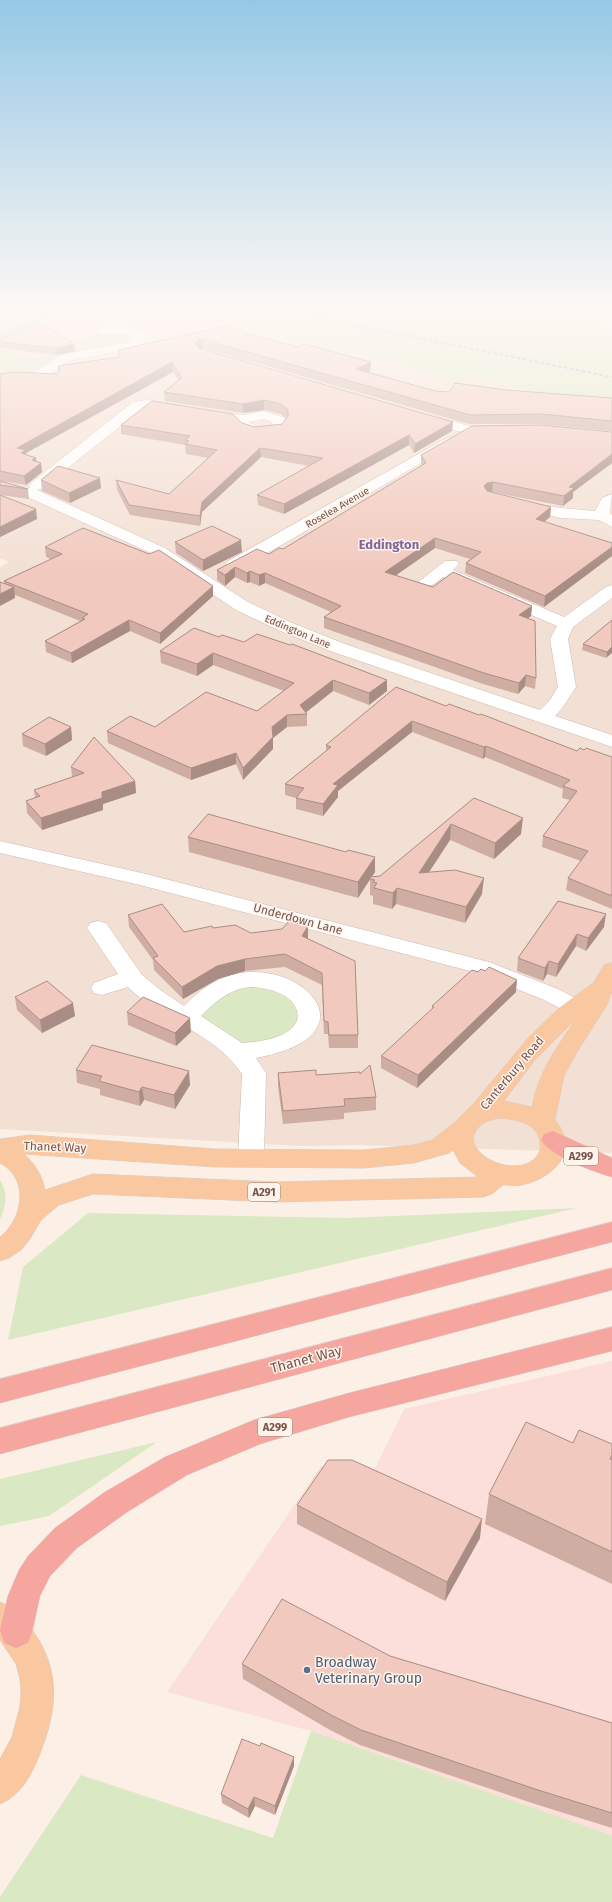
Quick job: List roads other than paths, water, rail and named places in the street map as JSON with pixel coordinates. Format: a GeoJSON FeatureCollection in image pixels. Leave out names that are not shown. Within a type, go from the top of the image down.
{"type":"FeatureCollection","features":[{"type":"Feature","properties":{"kind":"highway","name":"A299"},"geometry":{"type":"LineString","coordinates":[[547,1131],[580,1155],[612,1168]]}},
{"type":"Feature","properties":{"kind":"highway"},"geometry":{"type":"LineString","coordinates":[[0,1391],[612,1232]]}},
{"type":"Feature","properties":{"kind":"highway","name":"Thanet Way"},"geometry":{"type":"LineString","coordinates":[[0,1441],[612,1279]]}},
{"type":"Feature","properties":{"kind":"highway","name":"A299"},"geometry":{"type":"LineString","coordinates":[[8,1625],[39,1566],[66,1538],[116,1502],[176,1466],[254,1433],[349,1405],[612,1339]]}},
{"type":"Feature","properties":{"kind":"main road","name":"Canterbury Road"},"geometry":{"type":"LineString","coordinates":[[470,1122],[487,1107],[516,1067],[545,1033],[581,1010],[596,1005],[607,979]]}},
{"type":"Feature","properties":{"kind":"main road","name":"Canterbury Road"},"geometry":{"type":"LineString","coordinates":[[547,1131],[546,1097],[552,1076],[567,1048],[577,1035],[581,1010]]}},
{"type":"Feature","properties":{"kind":"main road"},"geometry":{"type":"LineString","coordinates":[[497,1108],[509,1109],[532,1115],[547,1131],[553,1150],[548,1160],[540,1168],[521,1174],[499,1174],[483,1169],[473,1162],[464,1152],[461,1140],[470,1122],[497,1108]]}},
{"type":"Feature","properties":{"kind":"main road","name":"Thanet Way"},"geometry":{"type":"LineString","coordinates":[[0,1148],[30,1144],[167,1155],[252,1158],[364,1159],[414,1154],[440,1147],[470,1122]]}},
{"type":"Feature","properties":{"kind":"main road"},"geometry":{"type":"LineString","coordinates":[[0,1152],[14,1159],[28,1174],[34,1193],[32,1213],[22,1232],[2,1253]]}},
{"type":"Feature","properties":{"kind":"main road","name":"A291"},"geometry":{"type":"LineString","coordinates":[[32,1213],[50,1198],[93,1184],[239,1191],[345,1191],[484,1187],[499,1174]]}},
{"type":"Feature","properties":{"kind":"main road"},"geometry":{"type":"LineString","coordinates":[[1,1786],[23,1754],[32,1731],[36,1708],[37,1680],[31,1659],[8,1625]]}},
{"type":"Feature","properties":{"kind":"street"},"geometry":{"type":"LineString","coordinates":[[29,492],[138,405],[148,404],[243,419]]}},
{"type":"Feature","properties":{"kind":"street"},"geometry":{"type":"LineString","coordinates":[[409,413],[468,430],[510,429]]}},
{"type":"Feature","properties":{"kind":"street","name":"Roselea Avenue"},"geometry":{"type":"LineString","coordinates":[[214,574],[279,540],[468,430]]}},
{"type":"Feature","properties":{"kind":"street","name":"Eddington Lane"},"geometry":{"type":"LineString","coordinates":[[0,486],[29,492],[214,574],[242,606],[284,626],[339,648],[612,741]]}},
{"type":"Feature","properties":{"kind":"street"},"geometry":{"type":"LineString","coordinates":[[506,501],[554,513],[607,518],[603,507],[606,501],[612,498]]}},
{"type":"Feature","properties":{"kind":"street"},"geometry":{"type":"LineString","coordinates":[[425,583],[447,568],[566,624]]}},
{"type":"Feature","properties":{"kind":"street"},"geometry":{"type":"LineString","coordinates":[[543,718],[557,703],[567,687],[558,639],[566,624],[612,590]]}},
{"type":"Feature","properties":{"kind":"street","name":"Underdown Lane"},"geometry":{"type":"LineString","coordinates":[[0,847],[142,879],[481,967],[544,991],[581,1010]]}},
{"type":"Feature","properties":{"kind":"street"},"geometry":{"type":"LineString","coordinates":[[98,928],[132,977],[164,1004],[187,1017],[237,1051],[254,1073],[252,1158]]}},
{"type":"Feature","properties":{"kind":"street"},"geometry":{"type":"LineString","coordinates":[[102,988],[132,977]]}},
{"type":"Feature","properties":{"kind":"street"},"geometry":{"type":"LineString","coordinates":[[187,1017],[213,993],[233,982],[254,979],[279,984],[299,995],[309,1009],[309,1022],[300,1035],[252,1051],[237,1051]]}},
{"type":"Feature","properties":{"kind":"place","name":"Broadway Veterinary Group"},"geometry":{"type":"Point","coordinates":[307,1670]}},
{"type":"Feature","properties":{"kind":"district","name":"Eddington"},"geometry":{"type":"Point","coordinates":[389,544]}}]}
